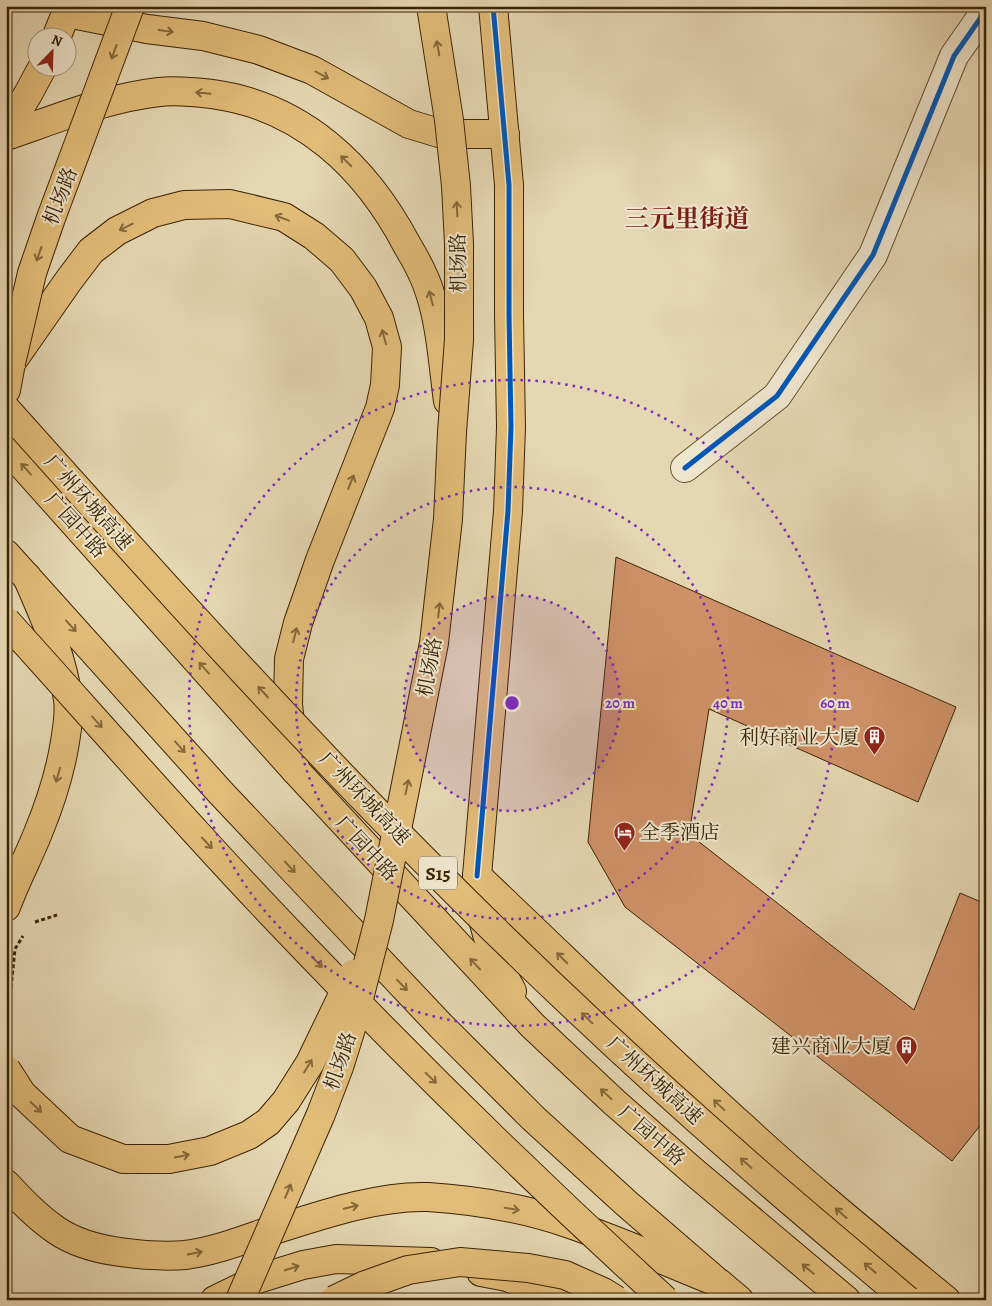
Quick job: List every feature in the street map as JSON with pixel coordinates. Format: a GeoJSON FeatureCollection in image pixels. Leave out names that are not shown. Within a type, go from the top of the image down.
{"type":"FeatureCollection","features":[{"type":"Feature","properties":{"kind":"main road","name":"机场路"},"geometry":{"type":"LineString","coordinates":[[6,390],[38,254],[130,6]]}},
{"type":"Feature","properties":{"kind":"main road","name":"机场路"},"geometry":{"type":"LineString","coordinates":[[240,1300],[296,1174],[339,1067],[353,1022],[380,920],[434,643],[448,519],[458,340],[459,244],[457,196],[449,120],[431,6]]}},
{"type":"Feature","properties":{"kind":"main road"},"geometry":{"type":"LineString","coordinates":[[492,6],[509,185],[511,427],[508,511],[478,876],[479,904],[488,939],[500,969],[532,1025]]}},
{"type":"Feature","properties":{"kind":"main road"},"geometry":{"type":"LineString","coordinates":[[60,28],[68,10],[147,29],[203,36],[259,50],[312,70],[409,124],[442,134],[505,134]]}},
{"type":"Feature","properties":{"kind":"main road"},"geometry":{"type":"LineString","coordinates":[[6,131],[37,78]]}},
{"type":"Feature","properties":{"kind":"main road"},"geometry":{"type":"LineString","coordinates":[[6,136],[115,99],[160,92],[198,92],[232,97],[262,106],[285,116],[311,131],[329,144],[369,186],[399,228],[419,266],[430,293],[441,345],[452,432]]}},
{"type":"Feature","properties":{"kind":"main road"},"geometry":{"type":"LineString","coordinates":[[11,363],[68,280],[91,252],[117,231],[153,213],[184,205],[230,204],[284,217],[314,236],[342,260],[363,288],[379,318],[387,347],[385,386],[377,416],[320,560],[298,623],[289,659],[288,704],[294,770]]}},
{"type":"Feature","properties":{"kind":"main road","name":"广州环城高速"},"geometry":{"type":"LineString","coordinates":[[6,409],[138,558],[295,726],[467,902],[639,1067],[743,1160],[907,1300]]}},
{"type":"Feature","properties":{"kind":"main road","name":"广园中路"},"geometry":{"type":"LineString","coordinates":[[6,447],[294,770],[532,1025],[614,1102],[687,1166],[846,1300]]}},
{"type":"Feature","properties":{"kind":"main road"},"geometry":{"type":"LineString","coordinates":[[6,554],[220,792],[441,1026],[540,1124],[626,1203],[729,1291]]}},
{"type":"Feature","properties":{"kind":"main road"},"geometry":{"type":"LineString","coordinates":[[6,907],[39,832],[52,794],[62,761],[68,721],[68,701],[59,658],[46,620],[27,577]]}},
{"type":"Feature","properties":{"kind":"main road"},"geometry":{"type":"LineString","coordinates":[[6,621],[312,957],[480,1126],[584,1226],[665,1300]]}},
{"type":"Feature","properties":{"kind":"main road"},"geometry":{"type":"LineString","coordinates":[[478,876],[591,986],[745,1130],[856,1226],[946,1300]]}},
{"type":"Feature","properties":{"kind":"main road"},"geometry":{"type":"LineString","coordinates":[[6,1069],[22,1094],[70,1139],[123,1159],[168,1159],[210,1150],[249,1136],[268,1122],[286,1101],[310,1063],[380,920]]}},
{"type":"Feature","properties":{"kind":"main road"},"geometry":{"type":"LineString","coordinates":[[6,1184],[37,1216],[65,1235],[79,1242],[105,1250],[146,1256],[186,1254],[215,1249],[357,1205],[427,1197],[520,1210],[566,1223],[729,1291]]}},
{"type":"Feature","properties":{"kind":"main road"},"geometry":{"type":"LineString","coordinates":[[215,1300],[258,1279],[303,1265],[336,1259],[437,1262],[507,1278],[565,1300]]}},
{"type":"Feature","properties":{"kind":"main road"},"geometry":{"type":"LineString","coordinates":[[334,1300],[363,1286],[408,1270],[460,1262],[528,1268],[565,1275],[616,1300]]}},
{"type":"Feature","properties":{"kind":"street"},"geometry":{"type":"LineString","coordinates":[[685,468],[777,396],[872,254],[954,56],[986,10]]}},
{"type":"Feature","properties":{"kind":"path"},"geometry":{"type":"LineString","coordinates":[[30,923],[57,914]]}},
{"type":"Feature","properties":{"kind":"path"},"geometry":{"type":"LineString","coordinates":[[9,1008],[15,949],[27,930]]}},
{"type":"Feature","properties":{"kind":"building","name":"利好商业大厦"},"geometry":{"type":"Polygon","coordinates":[[[616,557],[956,707],[918,802],[709,709],[689,834],[914,1010],[960,893],[986,904],[986,1118],[952,1161],[625,907],[588,842],[616,557]]]}},
{"type":"Feature","properties":{"kind":"cycle path"},"geometry":{"type":"LineString","coordinates":[[477,876],[508,511],[511,427],[509,185],[493,6]]}},
{"type":"Feature","properties":{"kind":"cycle path"},"geometry":{"type":"LineString","coordinates":[[685,468],[777,396],[873,255],[954,56],[986,10]]}},
{"type":"Feature","properties":{"kind":"place","name":"利好商业大厦"},"geometry":{"type":"Point","coordinates":[875,756]}},
{"type":"Feature","properties":{"kind":"place","name":"全季酒店"},"geometry":{"type":"Point","coordinates":[624,851]}},
{"type":"Feature","properties":{"kind":"place","name":"建兴商业大厦"},"geometry":{"type":"Point","coordinates":[907,1065]}},
{"type":"Feature","properties":{"kind":"district","name":"三元里街道"},"geometry":{"type":"Point","coordinates":[687,218]}}]}
